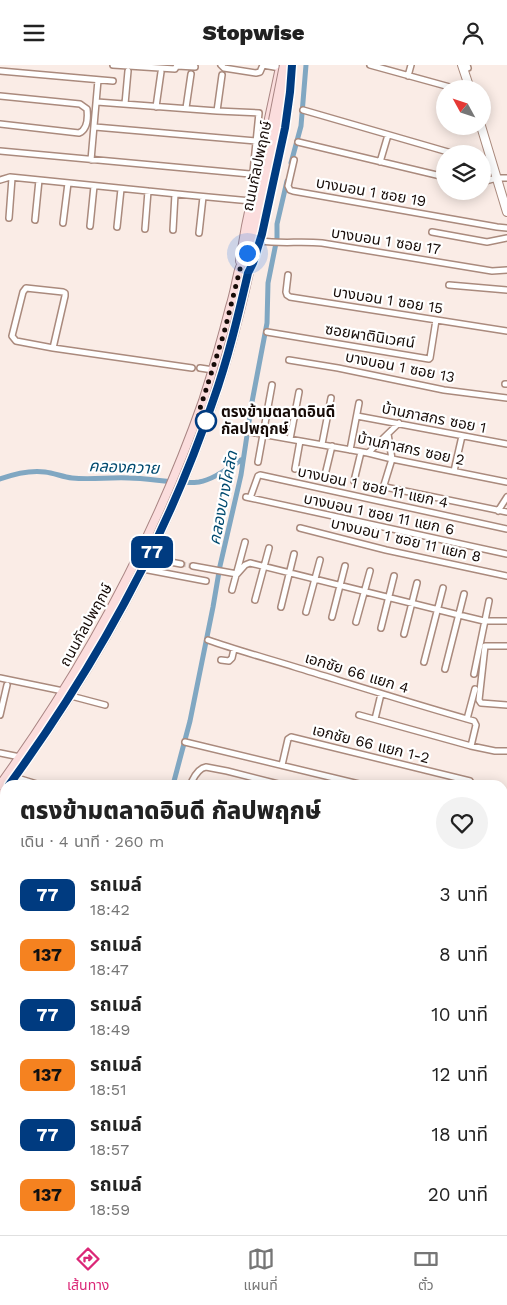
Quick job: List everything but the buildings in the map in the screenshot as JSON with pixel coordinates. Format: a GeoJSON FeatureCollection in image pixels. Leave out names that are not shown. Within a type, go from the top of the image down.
{"type":"FeatureCollection","features":[{"type":"Feature","properties":{"kind":"main road","name":"ถนนกัลปพฤกษ์"},"geometry":{"type":"LineString","coordinates":[[248,273],[264,241],[285,128],[292,65]]}},
{"type":"Feature","properties":{"kind":"main road","name":"ถนนกัลปพฤกษ์"},"geometry":{"type":"LineString","coordinates":[[12,780],[67,693],[106,619],[142,548],[171,483],[198,415],[224,333],[240,269],[247,253],[292,65]]}},
{"type":"Feature","properties":{"kind":"main road","name":"ถนนกัลปพฤกษ์"},"geometry":{"type":"LineString","coordinates":[[4,780],[113,626],[149,557],[182,485],[206,423],[223,371],[248,273],[282,66]]}},
{"type":"Feature","properties":{"kind":"main road","name":"ถนนกัลปพฤกษ์"},"geometry":{"type":"LineString","coordinates":[[240,269],[251,201],[282,66]]}},
{"type":"Feature","properties":{"kind":"main road"},"geometry":{"type":"LineString","coordinates":[[465,66],[468,80]]}},
{"type":"Feature","properties":{"kind":"main road"},"geometry":{"type":"LineString","coordinates":[[273,99],[277,97],[284,98],[289,102]]}},
{"type":"Feature","properties":{"kind":"main road"},"geometry":{"type":"LineString","coordinates":[[491,165],[507,212]]}},
{"type":"Feature","properties":{"kind":"street"},"geometry":{"type":"LineString","coordinates":[[112,65],[175,69],[177,65],[195,67]]}},
{"type":"Feature","properties":{"kind":"street"},"geometry":{"type":"LineString","coordinates":[[221,65],[224,69],[256,73],[260,71],[263,65],[282,66]]}},
{"type":"Feature","properties":{"kind":"street"},"geometry":{"type":"LineString","coordinates":[[370,65],[436,84]]}},
{"type":"Feature","properties":{"kind":"street"},"geometry":{"type":"LineString","coordinates":[[408,76],[411,65]]}},
{"type":"Feature","properties":{"kind":"street"},"geometry":{"type":"LineString","coordinates":[[0,71],[113,81]]}},
{"type":"Feature","properties":{"kind":"street"},"geometry":{"type":"LineString","coordinates":[[125,104],[128,71]]}},
{"type":"Feature","properties":{"kind":"street"},"geometry":{"type":"LineString","coordinates":[[156,107],[161,72]]}},
{"type":"Feature","properties":{"kind":"street"},"geometry":{"type":"LineString","coordinates":[[186,108],[191,73]]}},
{"type":"Feature","properties":{"kind":"street"},"geometry":{"type":"LineString","coordinates":[[217,111],[222,75]]}},
{"type":"Feature","properties":{"kind":"street"},"geometry":{"type":"LineString","coordinates":[[91,160],[98,80]]}},
{"type":"Feature","properties":{"kind":"street"},"geometry":{"type":"LineString","coordinates":[[0,97],[80,104],[87,109],[84,131],[79,133],[0,124]]}},
{"type":"Feature","properties":{"kind":"street"},"geometry":{"type":"LineString","coordinates":[[0,151],[250,174],[254,170],[259,113],[97,102]]}},
{"type":"Feature","properties":{"kind":"street"},"geometry":{"type":"LineString","coordinates":[[304,110],[436,149]]}},
{"type":"Feature","properties":{"kind":"street"},"geometry":{"type":"LineString","coordinates":[[87,119],[95,122],[256,141]]}},
{"type":"Feature","properties":{"kind":"street"},"geometry":{"type":"LineString","coordinates":[[380,162],[388,135]]}},
{"type":"Feature","properties":{"kind":"street"},"geometry":{"type":"LineString","coordinates":[[298,142],[436,175]]}},
{"type":"Feature","properties":{"kind":"street","name":"บางบอน 1 ซอย 19"},"geometry":{"type":"LineString","coordinates":[[294,160],[288,186],[292,191],[507,228]]}},
{"type":"Feature","properties":{"kind":"street"},"geometry":{"type":"LineString","coordinates":[[491,180],[507,177]]}},
{"type":"Feature","properties":{"kind":"street"},"geometry":{"type":"LineString","coordinates":[[0,180],[12,178],[39,180],[251,201]]}},
{"type":"Feature","properties":{"kind":"street"},"geometry":{"type":"LineString","coordinates":[[9,218],[12,178]]}},
{"type":"Feature","properties":{"kind":"street"},"geometry":{"type":"LineString","coordinates":[[36,221],[39,180]]}},
{"type":"Feature","properties":{"kind":"street"},"geometry":{"type":"LineString","coordinates":[[63,223],[68,183]]}},
{"type":"Feature","properties":{"kind":"street"},"geometry":{"type":"LineString","coordinates":[[90,226],[94,186]]}},
{"type":"Feature","properties":{"kind":"street"},"geometry":{"type":"LineString","coordinates":[[117,227],[121,189]]}},
{"type":"Feature","properties":{"kind":"street"},"geometry":{"type":"LineString","coordinates":[[145,229],[148,191]]}},
{"type":"Feature","properties":{"kind":"street"},"geometry":{"type":"LineString","coordinates":[[173,230],[175,194]]}},
{"type":"Feature","properties":{"kind":"street"},"geometry":{"type":"LineString","coordinates":[[199,233],[203,197]]}},
{"type":"Feature","properties":{"kind":"street"},"geometry":{"type":"LineString","coordinates":[[432,232],[487,242],[507,238]]}},
{"type":"Feature","properties":{"kind":"street","name":"บางบอน 1 ซอย 17"},"geometry":{"type":"LineString","coordinates":[[264,241],[278,243],[322,243],[492,271],[507,270]]}},
{"type":"Feature","properties":{"kind":"street","name":"บางบอน 1 ซอย 15"},"geometry":{"type":"LineString","coordinates":[[288,275],[286,292],[290,297],[507,331]]}},
{"type":"Feature","properties":{"kind":"street"},"geometry":{"type":"LineString","coordinates":[[449,285],[507,290]]}},
{"type":"Feature","properties":{"kind":"street"},"geometry":{"type":"LineString","coordinates":[[53,348],[65,293],[30,287],[26,288],[23,292],[12,336],[17,342],[53,348],[192,368]]}},
{"type":"Feature","properties":{"kind":"street","name":"ซอยผาตินิเวศน์"},"geometry":{"type":"LineString","coordinates":[[267,332],[429,359],[436,320]]}},
{"type":"Feature","properties":{"kind":"street","name":"บางบอน 1 ซอย 13"},"geometry":{"type":"LineString","coordinates":[[290,360],[444,389],[507,398]]}},
{"type":"Feature","properties":{"kind":"street"},"geometry":{"type":"LineString","coordinates":[[200,369],[213,370]]}},
{"type":"Feature","properties":{"kind":"street"},"geometry":{"type":"LineString","coordinates":[[258,462],[272,385]]}},
{"type":"Feature","properties":{"kind":"street"},"geometry":{"type":"LineString","coordinates":[[290,439],[299,392]]}},
{"type":"Feature","properties":{"kind":"street"},"geometry":{"type":"LineString","coordinates":[[322,444],[331,398]]}},
{"type":"Feature","properties":{"kind":"street"},"geometry":{"type":"LineString","coordinates":[[350,450],[359,403]]}},
{"type":"Feature","properties":{"kind":"street","name":"บ้านภาสกร ซอย 1"},"geometry":{"type":"LineString","coordinates":[[357,416],[507,444]]}},
{"type":"Feature","properties":{"kind":"street"},"geometry":{"type":"LineString","coordinates":[[368,453],[399,423]]}},
{"type":"Feature","properties":{"kind":"street","name":"บ้านภาสกร ซอย 2"},"geometry":{"type":"LineString","coordinates":[[250,432],[322,444],[507,482]]}},
{"type":"Feature","properties":{"kind":"street"},"geometry":{"type":"LineString","coordinates":[[388,434],[392,459],[384,485],[386,487],[507,513]]}},
{"type":"Feature","properties":{"kind":"street"},"geometry":{"type":"LineString","coordinates":[[454,471],[462,436]]}},
{"type":"Feature","properties":{"kind":"street"},"geometry":{"type":"LineString","coordinates":[[295,469],[300,441]]}},
{"type":"Feature","properties":{"kind":"street"},"geometry":{"type":"LineString","coordinates":[[325,475],[332,446]]}},
{"type":"Feature","properties":{"kind":"street"},"geometry":{"type":"LineString","coordinates":[[354,481],[361,452]]}},
{"type":"Feature","properties":{"kind":"street","name":"บางบอน 1 ซอย 11 แยก 4"},"geometry":{"type":"LineString","coordinates":[[248,498],[260,475],[507,529]]}},
{"type":"Feature","properties":{"kind":"street"},"geometry":{"type":"LineString","coordinates":[[498,511],[507,497]]}},
{"type":"Feature","properties":{"kind":"street","name":"บางบอน 1 ซอย 11 แยก 6"},"geometry":{"type":"LineString","coordinates":[[248,498],[507,554]]}},
{"type":"Feature","properties":{"kind":"street","name":"บางบอน 1 ซอย 11 แยก 8"},"geometry":{"type":"LineString","coordinates":[[300,528],[386,550],[507,577]]}},
{"type":"Feature","properties":{"kind":"street"},"geometry":{"type":"LineString","coordinates":[[232,591],[246,542]]}},
{"type":"Feature","properties":{"kind":"street"},"geometry":{"type":"LineString","coordinates":[[255,600],[269,549]]}},
{"type":"Feature","properties":{"kind":"street"},"geometry":{"type":"LineString","coordinates":[[281,607],[294,554]]}},
{"type":"Feature","properties":{"kind":"street"},"geometry":{"type":"LineString","coordinates":[[149,557],[182,563]]}},
{"type":"Feature","properties":{"kind":"street"},"geometry":{"type":"LineString","coordinates":[[306,612],[320,560]]}},
{"type":"Feature","properties":{"kind":"street"},"geometry":{"type":"LineString","coordinates":[[237,574],[245,565],[250,563],[484,621],[507,621]]}},
{"type":"Feature","properties":{"kind":"street"},"geometry":{"type":"LineString","coordinates":[[193,566],[237,574]]}},
{"type":"Feature","properties":{"kind":"street"},"geometry":{"type":"LineString","coordinates":[[332,617],[345,566]]}},
{"type":"Feature","properties":{"kind":"street"},"geometry":{"type":"LineString","coordinates":[[143,569],[206,581]]}},
{"type":"Feature","properties":{"kind":"street"},"geometry":{"type":"LineString","coordinates":[[356,622],[370,571]]}},
{"type":"Feature","properties":{"kind":"street"},"geometry":{"type":"LineString","coordinates":[[381,628],[394,577]]}},
{"type":"Feature","properties":{"kind":"street"},"geometry":{"type":"LineString","coordinates":[[404,634],[417,583]]}},
{"type":"Feature","properties":{"kind":"street"},"geometry":{"type":"LineString","coordinates":[[424,662],[443,589]]}},
{"type":"Feature","properties":{"kind":"street"},"geometry":{"type":"LineString","coordinates":[[445,669],[464,594]]}},
{"type":"Feature","properties":{"kind":"street"},"geometry":{"type":"LineString","coordinates":[[474,674],[488,601]]}},
{"type":"Feature","properties":{"kind":"street","name":"เอกชัย 66 แยก 4"},"geometry":{"type":"LineString","coordinates":[[208,639],[234,649],[467,719]]}},
{"type":"Feature","properties":{"kind":"street"},"geometry":{"type":"LineString","coordinates":[[507,646],[485,646],[479,702],[507,705]]}},
{"type":"Feature","properties":{"kind":"street"},"geometry":{"type":"LineString","coordinates":[[221,660],[229,661],[232,658],[234,649]]}},
{"type":"Feature","properties":{"kind":"street"},"geometry":{"type":"LineString","coordinates":[[0,678],[67,693],[105,705]]}},
{"type":"Feature","properties":{"kind":"street"},"geometry":{"type":"LineString","coordinates":[[0,715],[7,685]]}},
{"type":"Feature","properties":{"kind":"street"},"geometry":{"type":"LineString","coordinates":[[471,746],[476,725],[474,721],[467,719],[475,689]]}},
{"type":"Feature","properties":{"kind":"street"},"geometry":{"type":"LineString","coordinates":[[375,719],[381,694]]}},
{"type":"Feature","properties":{"kind":"street"},"geometry":{"type":"LineString","coordinates":[[359,715],[471,746],[495,751],[507,751]]}},
{"type":"Feature","properties":{"kind":"street","name":"เอกชัย 66 แยก 1-2"},"geometry":{"type":"LineString","coordinates":[[282,765],[288,739],[291,737],[466,780]]}},
{"type":"Feature","properties":{"kind":"street"},"geometry":{"type":"LineString","coordinates":[[185,742],[340,780]]}},
{"type":"Feature","properties":{"kind":"street"},"geometry":{"type":"LineString","coordinates":[[0,753],[20,757]]}},
{"type":"Feature","properties":{"kind":"street"},"geometry":{"type":"LineString","coordinates":[[193,780],[200,769],[206,767],[262,780]]}},
{"type":"Feature","properties":{"kind":"street"},"geometry":{"type":"LineString","coordinates":[[14,777],[24,780]]}},
{"type":"Feature","properties":{"kind":"waterway","name":"คลองบางโคลัด"},"geometry":{"type":"LineString","coordinates":[[291,163],[301,126],[306,65]]}},
{"type":"Feature","properties":{"kind":"waterway","name":"คลองบางโคลัด"},"geometry":{"type":"LineString","coordinates":[[174,780],[190,721],[220,566],[241,475],[267,323],[268,283],[277,238],[277,224],[287,181]]}},
{"type":"Feature","properties":{"kind":"waterway","name":"คลองควาย"},"geometry":{"type":"LineString","coordinates":[[0,479],[22,473],[39,472],[79,479],[137,478],[191,483],[211,478],[243,459]]}},
{"type":"Feature","properties":{"kind":"tunnel"},"geometry":{"type":"LineString","coordinates":[[181,564],[193,566]]}},
{"type":"Feature","properties":{"kind":"bus line","name":"77"},"geometry":{"type":"LineString","coordinates":[[13,780],[60,712],[113,626],[143,569],[182,485],[213,401],[231,344],[248,273],[262,234],[285,128],[292,65]]}},
{"type":"Feature","properties":{"kind":"place","name":"ตรงข้ามตลาดอินดี กัลปพฤกษ์"},"geometry":{"type":"Point","coordinates":[206,421]}},
{"type":"Feature","properties":{"kind":"route"},"geometry":{"type":"LineString","coordinates":[[206,421],[198,415],[224,333],[240,269],[247,253]]}}]}
